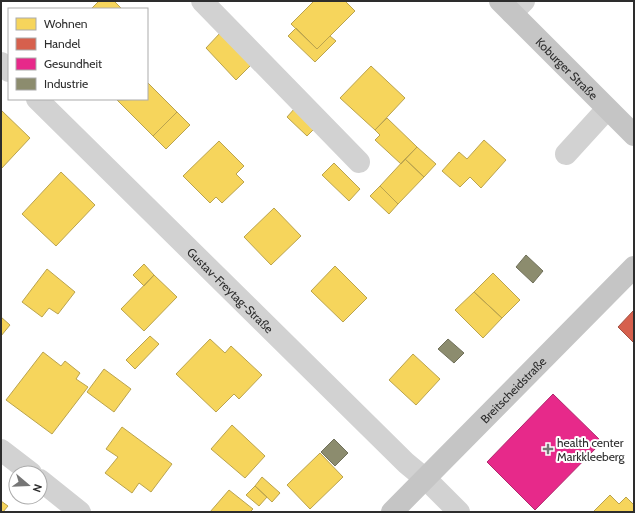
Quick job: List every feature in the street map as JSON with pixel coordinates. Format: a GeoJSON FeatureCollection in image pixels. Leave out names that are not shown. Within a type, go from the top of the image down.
{"type":"FeatureCollection","features":[{"type":"Feature","properties":{"kind":"main road","name":"Koburger Straße"},"geometry":{"type":"LineString","coordinates":[[512,5],[607,109],[634,135]]}},
{"type":"Feature","properties":{"kind":"main road","name":"Breitscheidstraße"},"geometry":{"type":"LineString","coordinates":[[392,512],[634,266]]}},
{"type":"Feature","properties":{"kind":"street"},"geometry":{"type":"LineString","coordinates":[[202,1],[360,162]]}},
{"type":"Feature","properties":{"kind":"street","name":"Gustav-Freytag-Straße"},"geometry":{"type":"LineString","coordinates":[[38,100],[406,463],[459,512]]}},
{"type":"Feature","properties":{"kind":"street"},"geometry":{"type":"LineString","coordinates":[[566,154],[607,109]]}},
{"type":"Feature","properties":{"kind":"street"},"geometry":{"type":"LineString","coordinates":[[1,450],[21,465]]}},
{"type":"Feature","properties":{"kind":"street"},"geometry":{"type":"LineString","coordinates":[[48,486],[80,512]]}},
{"type":"Feature","properties":{"kind":"building: Wohnen"},"geometry":{"type":"Polygon","coordinates":[[[99,1],[114,1],[121,8],[92,8],[99,1]]]}},
{"type":"Feature","properties":{"kind":"building: Wohnen"},"geometry":{"type":"Polygon","coordinates":[[[314,1],[345,1],[355,11],[317,49],[291,24],[314,1]]]}},
{"type":"Feature","properties":{"kind":"building: Wohnen"},"geometry":{"type":"Polygon","coordinates":[[[296,28],[317,49],[330,36],[336,41],[315,62],[288,36],[296,28]]]}},
{"type":"Feature","properties":{"kind":"building: Wohnen"},"geometry":{"type":"Polygon","coordinates":[[[221,32],[252,64],[236,80],[206,48],[221,32]]]}},
{"type":"Feature","properties":{"kind":"building: Wohnen"},"geometry":{"type":"Polygon","coordinates":[[[371,66],[405,98],[375,130],[340,98],[371,66]]]}},
{"type":"Feature","properties":{"kind":"building: Wohnen"},"geometry":{"type":"Polygon","coordinates":[[[148,83],[177,112],[153,136],[117,100],[148,100],[148,83]]]}},
{"type":"Feature","properties":{"kind":"building: Wohnen"},"geometry":{"type":"Polygon","coordinates":[[[295,108],[315,128],[307,136],[287,117],[295,108]]]}},
{"type":"Feature","properties":{"kind":"building: Wohnen"},"geometry":{"type":"Polygon","coordinates":[[[1,110],[30,138],[1,169],[1,110]]]}},
{"type":"Feature","properties":{"kind":"building: Wohnen"},"geometry":{"type":"Polygon","coordinates":[[[177,112],[190,125],[166,149],[153,136],[177,112]]]}},
{"type":"Feature","properties":{"kind":"building: Wohnen"},"geometry":{"type":"Polygon","coordinates":[[[387,118],[417,147],[401,164],[375,140],[380,135],[375,130],[387,118]]]}},
{"type":"Feature","properties":{"kind":"building: Wohnen"},"geometry":{"type":"Polygon","coordinates":[[[484,140],[506,160],[481,188],[470,177],[460,187],[442,171],[459,152],[467,159],[484,140]]]}},
{"type":"Feature","properties":{"kind":"building: Wohnen"},"geometry":{"type":"Polygon","coordinates":[[[219,141],[244,166],[236,174],[244,182],[222,203],[216,197],[210,203],[183,176],[219,141]]]}},
{"type":"Feature","properties":{"kind":"building: Wohnen"},"geometry":{"type":"Polygon","coordinates":[[[417,147],[436,164],[424,177],[405,159],[417,147]]]}},
{"type":"Feature","properties":{"kind":"building: Wohnen"},"geometry":{"type":"Polygon","coordinates":[[[405,159],[424,177],[398,204],[380,186],[405,159]]]}},
{"type":"Feature","properties":{"kind":"building: Wohnen"},"geometry":{"type":"Polygon","coordinates":[[[334,163],[360,189],[349,201],[322,175],[334,163]]]}},
{"type":"Feature","properties":{"kind":"building: Wohnen"},"geometry":{"type":"Polygon","coordinates":[[[61,172],[95,205],[56,246],[22,214],[61,172]]]}},
{"type":"Feature","properties":{"kind":"building: Wohnen"},"geometry":{"type":"Polygon","coordinates":[[[380,186],[398,204],[389,214],[370,196],[380,186]]]}},
{"type":"Feature","properties":{"kind":"building: Wohnen"},"geometry":{"type":"Polygon","coordinates":[[[274,208],[301,236],[271,265],[244,237],[274,208]]]}},
{"type":"Feature","properties":{"kind":"building: Wohnen"},"geometry":{"type":"Polygon","coordinates":[[[144,264],[154,275],[144,286],[133,275],[144,264]]]}},
{"type":"Feature","properties":{"kind":"building: Wohnen"},"geometry":{"type":"Polygon","coordinates":[[[335,266],[367,298],[343,322],[311,291],[335,266]]]}},
{"type":"Feature","properties":{"kind":"building: Wohnen"},"geometry":{"type":"Polygon","coordinates":[[[47,269],[75,292],[58,314],[49,308],[42,317],[22,302],[47,269]]]}},
{"type":"Feature","properties":{"kind":"building: Wohnen"},"geometry":{"type":"Polygon","coordinates":[[[493,273],[520,300],[502,318],[474,292],[493,273]]]}},
{"type":"Feature","properties":{"kind":"building: Wohnen"},"geometry":{"type":"Polygon","coordinates":[[[154,275],[177,297],[144,331],[121,309],[154,275]]]}},
{"type":"Feature","properties":{"kind":"building: Wohnen"},"geometry":{"type":"Polygon","coordinates":[[[474,292],[502,318],[483,338],[455,310],[474,292]]]}},
{"type":"Feature","properties":{"kind":"building: Wohnen"},"geometry":{"type":"Polygon","coordinates":[[[1,317],[10,325],[1,336],[1,317]]]}},
{"type":"Feature","properties":{"kind":"building: Wohnen"},"geometry":{"type":"Polygon","coordinates":[[[150,336],[159,344],[135,369],[126,360],[150,336]]]}},
{"type":"Feature","properties":{"kind":"building: Wohnen"},"geometry":{"type":"Polygon","coordinates":[[[210,339],[225,353],[231,346],[262,375],[239,399],[234,394],[216,412],[176,374],[210,339]]]}},
{"type":"Feature","properties":{"kind":"building: Wohnen"},"geometry":{"type":"Polygon","coordinates":[[[43,352],[61,366],[65,361],[80,373],[76,379],[88,387],[52,434],[6,400],[43,352]]]}},
{"type":"Feature","properties":{"kind":"building: Wohnen"},"geometry":{"type":"Polygon","coordinates":[[[413,354],[440,379],[416,405],[389,380],[413,354]]]}},
{"type":"Feature","properties":{"kind":"building: Wohnen"},"geometry":{"type":"Polygon","coordinates":[[[104,369],[131,389],[114,412],[87,392],[104,369]]]}},
{"type":"Feature","properties":{"kind":"building: Wohnen"},"geometry":{"type":"Polygon","coordinates":[[[232,425],[265,456],[245,478],[211,449],[232,425]]]}},
{"type":"Feature","properties":{"kind":"building: Wohnen"},"geometry":{"type":"Polygon","coordinates":[[[122,427],[172,464],[151,492],[139,483],[132,493],[105,473],[118,457],[106,449],[122,427]]]}},
{"type":"Feature","properties":{"kind":"building: Wohnen"},"geometry":{"type":"Polygon","coordinates":[[[320,453],[343,477],[310,509],[287,485],[320,453]]]}},
{"type":"Feature","properties":{"kind":"building: Wohnen"},"geometry":{"type":"Polygon","coordinates":[[[262,477],[280,493],[272,502],[255,486],[262,477]]]}},
{"type":"Feature","properties":{"kind":"building: Wohnen"},"geometry":{"type":"Polygon","coordinates":[[[255,486],[267,497],[259,506],[246,495],[255,486]]]}},
{"type":"Feature","properties":{"kind":"building: Wohnen"},"geometry":{"type":"Polygon","coordinates":[[[229,490],[253,509],[250,512],[210,512],[229,490]]]}},
{"type":"Feature","properties":{"kind":"building: Wohnen"},"geometry":{"type":"Polygon","coordinates":[[[610,495],[619,504],[626,497],[634,505],[634,512],[593,512],[610,495]]]}},
{"type":"Feature","properties":{"kind":"building: Wohnen"},"geometry":{"type":"Polygon","coordinates":[[[1,501],[8,506],[3,512],[1,512],[1,501]]]}},
{"type":"Feature","properties":{"kind":"building: Handel"},"geometry":{"type":"Polygon","coordinates":[[[633,311],[634,312],[634,343],[618,327],[633,311]]]}},
{"type":"Feature","properties":{"kind":"building: Gesundheit"},"geometry":{"type":"Polygon","coordinates":[[[553,394],[602,442],[535,510],[487,462],[553,394]]]}},
{"type":"Feature","properties":{"kind":"building: Industrie"},"geometry":{"type":"Polygon","coordinates":[[[526,255],[543,271],[533,283],[516,267],[526,255]]]}},
{"type":"Feature","properties":{"kind":"building: Industrie"},"geometry":{"type":"Polygon","coordinates":[[[448,339],[464,353],[454,363],[438,349],[448,339]]]}},
{"type":"Feature","properties":{"kind":"building: Industrie"},"geometry":{"type":"Polygon","coordinates":[[[334,439],[348,453],[335,466],[321,452],[334,439]]]}},
{"type":"Feature","properties":{"kind":"place","name":"health center Markkleeberg"},"geometry":{"type":"Point","coordinates":[548,449]}}]}
